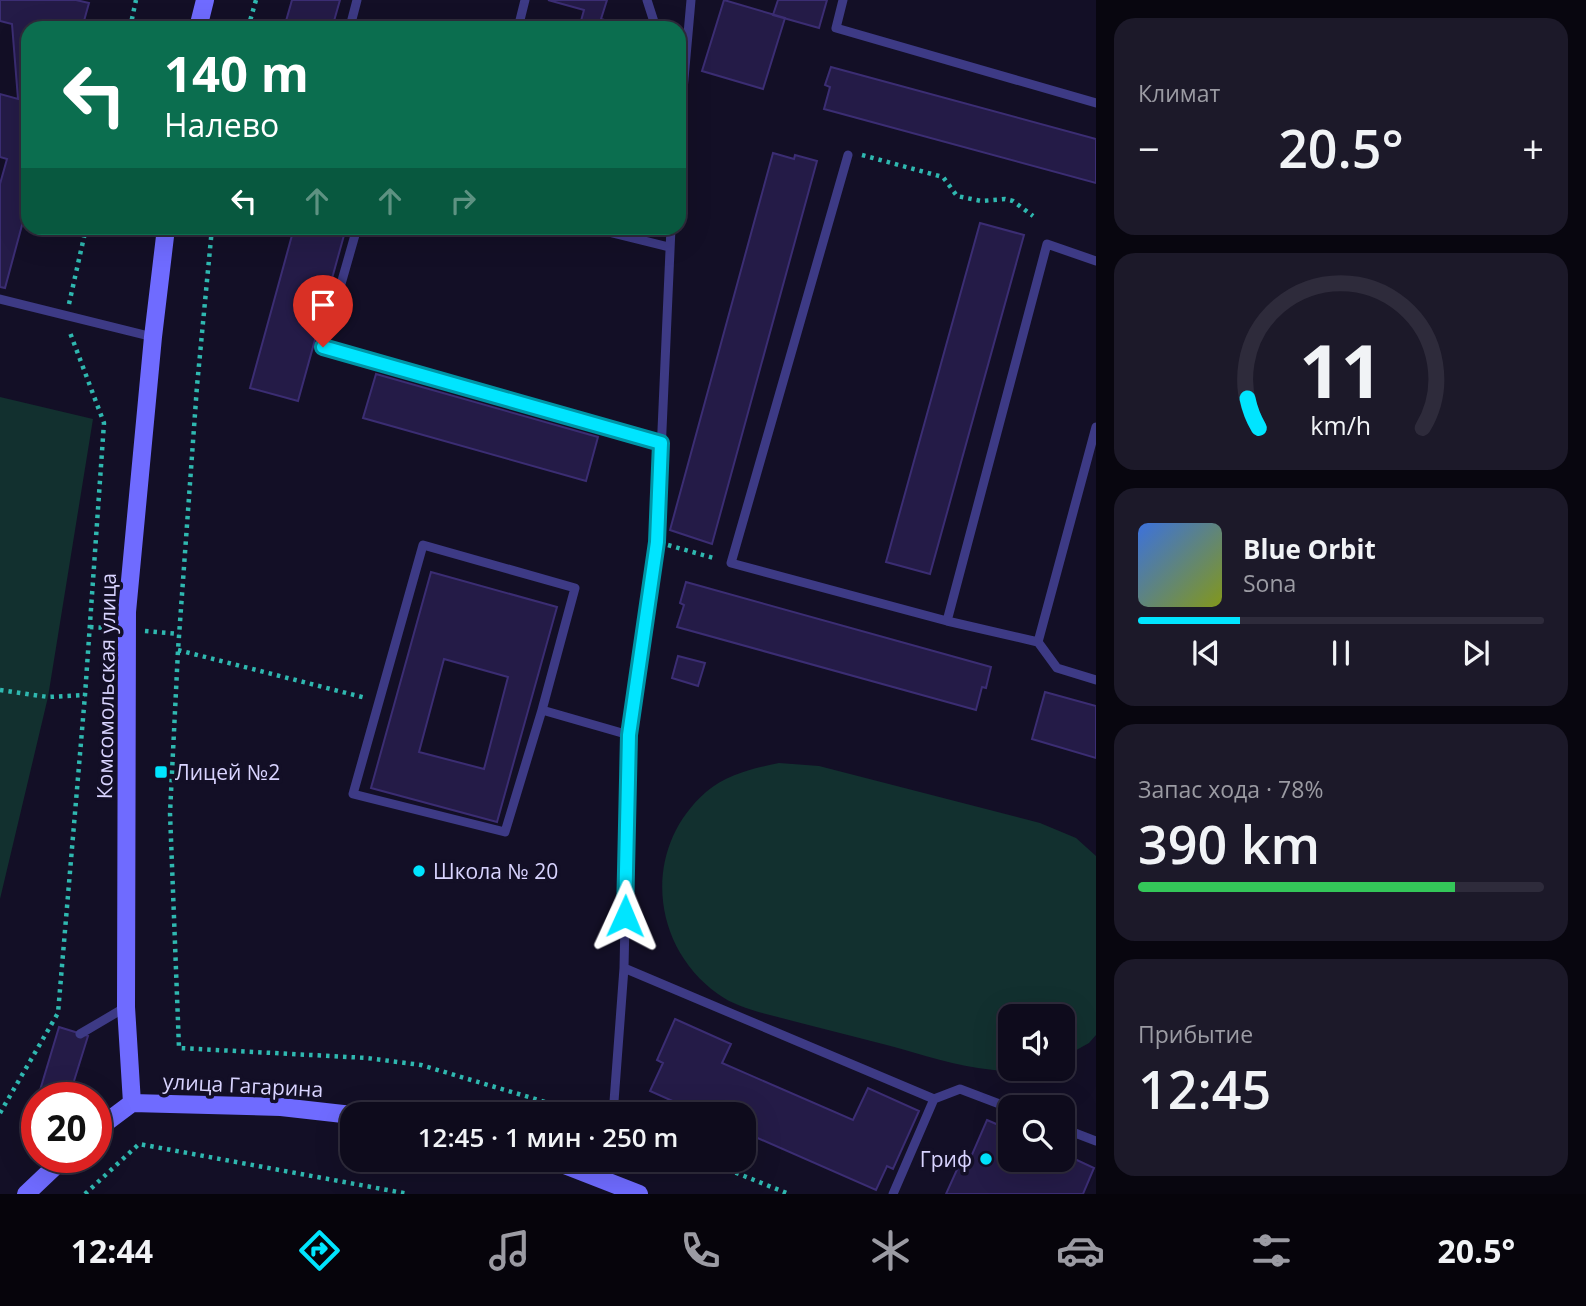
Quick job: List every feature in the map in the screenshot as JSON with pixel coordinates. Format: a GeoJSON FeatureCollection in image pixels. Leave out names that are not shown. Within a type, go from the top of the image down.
{"type":"FeatureCollection","features":[{"type":"Feature","properties":{"kind":"main road"},"geometry":{"type":"LineString","coordinates":[[200,21],[205,0]]}},
{"type":"Feature","properties":{"kind":"main road","name":"Комсомольская улица"},"geometry":{"type":"LineString","coordinates":[[132,1103],[126,1007],[127,612],[165,235]]}},
{"type":"Feature","properties":{"kind":"main road"},"geometry":{"type":"LineString","coordinates":[[112,1118],[132,1103]]}},
{"type":"Feature","properties":{"kind":"main road","name":"улица Гагарина"},"geometry":{"type":"LineString","coordinates":[[132,1103],[281,1107],[340,1114]]}},
{"type":"Feature","properties":{"kind":"main road"},"geometry":{"type":"LineString","coordinates":[[582,1172],[639,1194]]}},
{"type":"Feature","properties":{"kind":"main road"},"geometry":{"type":"LineString","coordinates":[[26,1194],[48,1173]]}},
{"type":"Feature","properties":{"kind":"lane"},"geometry":{"type":"LineString","coordinates":[[352,21],[357,0]]}},
{"type":"Feature","properties":{"kind":"lane"},"geometry":{"type":"LineString","coordinates":[[520,21],[525,0]]}},
{"type":"Feature","properties":{"kind":"lane"},"geometry":{"type":"LineString","coordinates":[[647,0],[654,21]]}},
{"type":"Feature","properties":{"kind":"lane"},"geometry":{"type":"LineString","coordinates":[[686,56],[691,0]]}},
{"type":"Feature","properties":{"kind":"lane"},"geometry":{"type":"LineString","coordinates":[[844,0],[835,28],[1096,103]]}},
{"type":"Feature","properties":{"kind":"lane"},"geometry":{"type":"LineString","coordinates":[[848,155],[732,563],[947,621],[1038,642],[1057,668],[1096,680]]}},
{"type":"Feature","properties":{"kind":"lane"},"geometry":{"type":"LineString","coordinates":[[355,235],[323,347],[661,443]]}},
{"type":"Feature","properties":{"kind":"lane"},"geometry":{"type":"LineString","coordinates":[[626,235],[669,247]]}},
{"type":"Feature","properties":{"kind":"lane"},"geometry":{"type":"LineString","coordinates":[[614,1102],[624,968],[629,735],[657,542],[670,235]]}},
{"type":"Feature","properties":{"kind":"lane"},"geometry":{"type":"LineString","coordinates":[[947,621],[1047,244],[1096,261]]}},
{"type":"Feature","properties":{"kind":"lane"},"geometry":{"type":"LineString","coordinates":[[0,299],[153,337]]}},
{"type":"Feature","properties":{"kind":"lane"},"geometry":{"type":"LineString","coordinates":[[1038,642],[1096,427]]}},
{"type":"Feature","properties":{"kind":"lane"},"geometry":{"type":"LineString","coordinates":[[423,545],[575,588],[541,710],[505,832],[353,794],[423,545]]}},
{"type":"Feature","properties":{"kind":"lane"},"geometry":{"type":"LineString","coordinates":[[541,710],[629,735]]}},
{"type":"Feature","properties":{"kind":"lane"},"geometry":{"type":"LineString","coordinates":[[624,968],[934,1099],[960,1089],[998,1103]]}},
{"type":"Feature","properties":{"kind":"lane"},"geometry":{"type":"LineString","coordinates":[[80,1034],[126,1007]]}},
{"type":"Feature","properties":{"kind":"lane"},"geometry":{"type":"LineString","coordinates":[[893,1194],[934,1099]]}},
{"type":"Feature","properties":{"kind":"lane"},"geometry":{"type":"LineString","coordinates":[[1075,1133],[1096,1141]]}},
{"type":"Feature","properties":{"kind":"lane"},"geometry":{"type":"LineString","coordinates":[[605,1181],[606,1172]]}},
{"type":"Feature","properties":{"kind":"path"},"geometry":{"type":"LineString","coordinates":[[132,21],[136,0]]}},
{"type":"Feature","properties":{"kind":"path"},"geometry":{"type":"LineString","coordinates":[[250,21],[256,0]]}},
{"type":"Feature","properties":{"kind":"path"},"geometry":{"type":"LineString","coordinates":[[848,155],[858,154],[943,177],[957,195],[981,201],[1013,201],[1033,216]]}},
{"type":"Feature","properties":{"kind":"path"},"geometry":{"type":"LineString","coordinates":[[0,1113],[58,1013],[85,695],[104,424],[66,321],[84,235]]}},
{"type":"Feature","properties":{"kind":"path"},"geometry":{"type":"LineString","coordinates":[[211,235],[197,386],[178,650],[170,813],[179,1048],[367,1058],[421,1065],[545,1102]]}},
{"type":"Feature","properties":{"kind":"path"},"geometry":{"type":"LineString","coordinates":[[657,542],[732,563]]}},
{"type":"Feature","properties":{"kind":"path"},"geometry":{"type":"LineString","coordinates":[[178,650],[378,701]]}},
{"type":"Feature","properties":{"kind":"path"},"geometry":{"type":"LineString","coordinates":[[0,690],[48,696],[85,695]]}},
{"type":"Feature","properties":{"kind":"path"},"geometry":{"type":"LineString","coordinates":[[85,1194],[139,1144],[409,1194]]}},
{"type":"Feature","properties":{"kind":"path"},"geometry":{"type":"LineString","coordinates":[[734,1172],[789,1194]]}},
{"type":"Feature","properties":{"kind":"green space"},"geometry":{"type":"Polygon","coordinates":[[[0,397],[93,419],[48,697],[0,899],[0,397]]]}},
{"type":"Feature","properties":{"kind":"green space"},"geometry":{"type":"Polygon","coordinates":[[[779,763],[819,766],[1040,823],[1076,838],[1096,856],[1096,1035],[1089,1043],[1075,1051],[1075,1004],[998,1004],[998,1070],[939,1060],[764,1013],[718,994],[695,974],[678,950],[667,923],[662,896],[664,868],[671,840],[685,815],[706,792],[723,781],[779,763]]]}},
{"type":"Feature","properties":{"kind":"building"},"geometry":{"type":"Polygon","coordinates":[[[0,0],[76,0],[89,3],[84,21],[21,21],[21,229],[5,288],[0,287],[0,184],[7,159],[0,157],[0,94],[18,99],[12,24],[0,21],[0,0]]]}},
{"type":"Feature","properties":{"kind":"building"},"geometry":{"type":"Polygon","coordinates":[[[292,0],[340,0],[334,21],[286,21],[292,0]]]}},
{"type":"Feature","properties":{"kind":"building"},"geometry":{"type":"Polygon","coordinates":[[[548,0],[607,0],[601,19],[608,21],[581,21],[584,10],[548,0]]]}},
{"type":"Feature","properties":{"kind":"building"},"geometry":{"type":"Polygon","coordinates":[[[724,0],[785,18],[763,89],[702,71],[724,0]]]}},
{"type":"Feature","properties":{"kind":"building"},"geometry":{"type":"Polygon","coordinates":[[[778,0],[827,0],[819,28],[773,15],[778,0]]]}},
{"type":"Feature","properties":{"kind":"building"},"geometry":{"type":"Polygon","coordinates":[[[831,67],[1096,139],[1096,183],[824,109],[830,87],[825,85],[831,67]]]}},
{"type":"Feature","properties":{"kind":"building"},"geometry":{"type":"Polygon","coordinates":[[[773,153],[794,159],[795,155],[817,161],[712,544],[670,530],[773,153]]]}},
{"type":"Feature","properties":{"kind":"building"},"geometry":{"type":"Polygon","coordinates":[[[980,223],[1024,235],[930,574],[886,562],[980,223]]]}},
{"type":"Feature","properties":{"kind":"building"},"geometry":{"type":"Polygon","coordinates":[[[292,235],[344,235],[298,401],[250,388],[292,235]]]}},
{"type":"Feature","properties":{"kind":"building"},"geometry":{"type":"Polygon","coordinates":[[[376,374],[598,437],[586,481],[363,418],[376,374]]]}},
{"type":"Feature","properties":{"kind":"building"},"geometry":{"type":"Polygon","coordinates":[[[431,572],[557,607],[497,822],[371,788],[431,572]],[[444,659],[419,752],[484,769],[508,677],[444,659]]]}},
{"type":"Feature","properties":{"kind":"building"},"geometry":{"type":"Polygon","coordinates":[[[686,582],[991,667],[986,688],[982,687],[976,710],[677,627],[684,605],[680,603],[686,582]]]}},
{"type":"Feature","properties":{"kind":"building"},"geometry":{"type":"Polygon","coordinates":[[[678,656],[705,663],[698,686],[672,678],[678,656]]]}},
{"type":"Feature","properties":{"kind":"building"},"geometry":{"type":"Polygon","coordinates":[[[1045,692],[1096,706],[1096,758],[1032,739],[1045,692]]]}},
{"type":"Feature","properties":{"kind":"building"},"geometry":{"type":"Polygon","coordinates":[[[675,1019],[731,1044],[722,1063],[853,1120],[868,1088],[919,1111],[893,1169],[887,1166],[876,1190],[756,1137],[756,1102],[675,1102],[650,1091],[663,1063],[657,1060],[675,1019]]]}},
{"type":"Feature","properties":{"kind":"building"},"geometry":{"type":"Polygon","coordinates":[[[59,1027],[88,1036],[74,1082],[42,1082],[59,1027]]]}},
{"type":"Feature","properties":{"kind":"building","name":"Гриф"},"geometry":{"type":"Polygon","coordinates":[[[987,1120],[998,1125],[998,1172],[1075,1172],[1075,1159],[1094,1168],[1083,1194],[946,1194],[964,1154],[971,1157],[987,1120]]]}},
{"type":"Feature","properties":{"kind":"place","name":"Лицей №2"},"geometry":{"type":"Point","coordinates":[161,772]}},
{"type":"Feature","properties":{"kind":"place","name":"Школа № 20"},"geometry":{"type":"Point","coordinates":[419,871]}},
{"type":"Feature","properties":{"kind":"place","name":"Гриф"},"geometry":{"type":"Point","coordinates":[986,1159]}},
{"type":"Feature","properties":{"kind":"route"},"geometry":{"type":"LineString","coordinates":[[323,347],[661,443],[657,542],[629,735],[625,916]]}}]}
